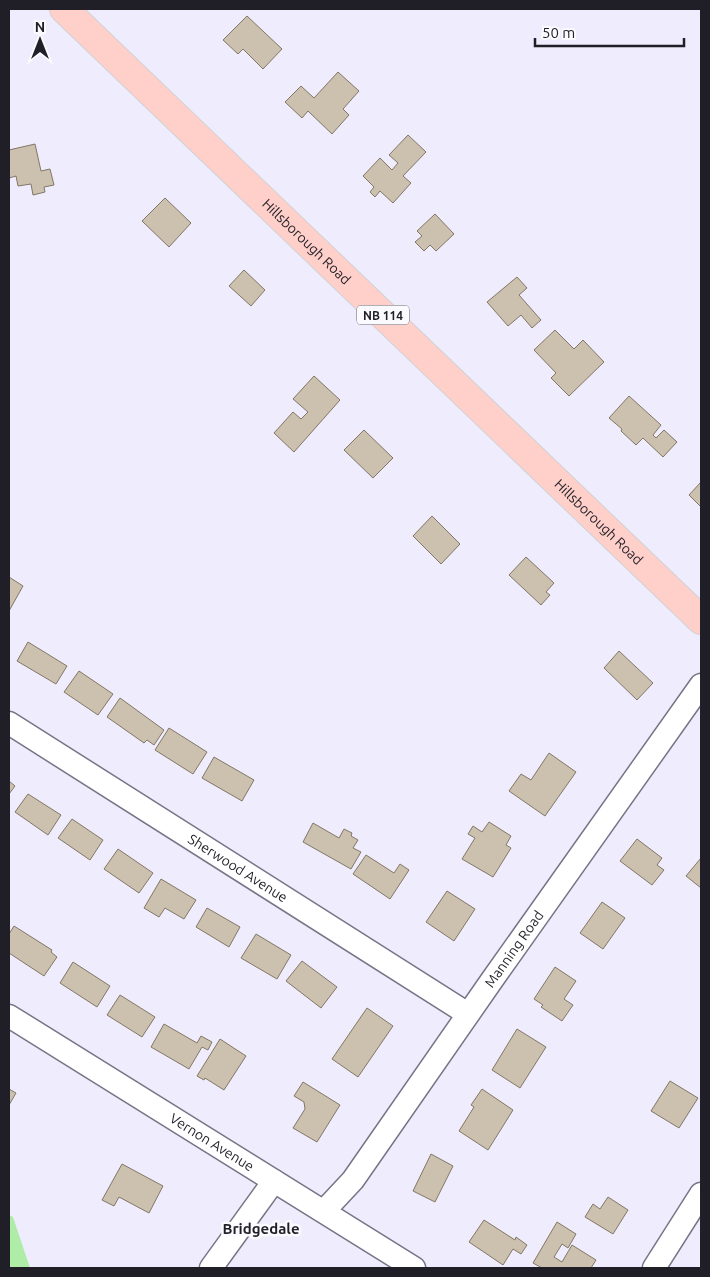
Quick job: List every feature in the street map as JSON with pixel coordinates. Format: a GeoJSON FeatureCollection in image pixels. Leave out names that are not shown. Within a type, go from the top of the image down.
{"type":"FeatureCollection","features":[{"type":"Feature","properties":{"kind":"main road","name":"Hillsborough Road"},"geometry":{"type":"LineString","coordinates":[[64,9],[701,620]]}},
{"type":"Feature","properties":{"kind":"street","name":"Manning Road"},"geometry":{"type":"LineString","coordinates":[[324,1210],[353,1180],[701,685]]}},
{"type":"Feature","properties":{"kind":"street","name":"Sherwood Avenue"},"geometry":{"type":"LineString","coordinates":[[9,723],[468,1014]]}},
{"type":"Feature","properties":{"kind":"street","name":"Vernon Avenue"},"geometry":{"type":"LineString","coordinates":[[9,1016],[274,1181],[324,1210],[414,1268]]}},
{"type":"Feature","properties":{"kind":"street"},"geometry":{"type":"LineString","coordinates":[[211,1268],[274,1181]]}},
{"type":"Feature","properties":{"kind":"street"},"geometry":{"type":"LineString","coordinates":[[654,1268],[701,1194]]}},
{"type":"Feature","properties":{"kind":"green space"},"geometry":{"type":"Polygon","coordinates":[[[9,1215],[13,1217],[30,1268],[9,1268],[9,1215]]]}},
{"type":"Feature","properties":{"kind":"building"},"geometry":{"type":"Polygon","coordinates":[[[247,16],[282,49],[263,69],[243,49],[238,54],[223,40],[247,16]]]}},
{"type":"Feature","properties":{"kind":"building"},"geometry":{"type":"Polygon","coordinates":[[[338,72],[359,91],[343,109],[349,115],[332,134],[308,111],[302,118],[285,102],[301,86],[314,98],[338,72]]]}},
{"type":"Feature","properties":{"kind":"building"},"geometry":{"type":"Polygon","coordinates":[[[408,135],[426,152],[403,176],[411,183],[393,203],[380,191],[375,197],[370,192],[374,187],[363,176],[380,158],[392,170],[398,163],[389,155],[408,135]]]}},
{"type":"Feature","properties":{"kind":"building"},"geometry":{"type":"Polygon","coordinates":[[[35,144],[41,171],[50,169],[54,185],[44,187],[45,192],[33,195],[31,184],[18,186],[16,176],[9,178],[9,150],[35,144]]]}},
{"type":"Feature","properties":{"kind":"building"},"geometry":{"type":"Polygon","coordinates":[[[165,198],[191,223],[169,247],[142,221],[165,198]]]}},
{"type":"Feature","properties":{"kind":"building"},"geometry":{"type":"Polygon","coordinates":[[[435,214],[454,234],[436,251],[430,245],[424,251],[415,242],[422,236],[417,231],[435,214]]]}},
{"type":"Feature","properties":{"kind":"building"},"geometry":{"type":"Polygon","coordinates":[[[244,270],[265,290],[251,306],[229,286],[244,270]]]}},
{"type":"Feature","properties":{"kind":"building"},"geometry":{"type":"Polygon","coordinates":[[[517,277],[527,288],[519,295],[541,320],[532,328],[521,315],[508,326],[487,302],[517,277]]]}},
{"type":"Feature","properties":{"kind":"building"},"geometry":{"type":"Polygon","coordinates":[[[555,330],[574,349],[583,340],[604,362],[569,396],[551,378],[556,373],[534,350],[555,330]]]}},
{"type":"Feature","properties":{"kind":"building"},"geometry":{"type":"Polygon","coordinates":[[[314,376],[340,400],[294,452],[274,433],[293,412],[301,419],[308,412],[293,399],[314,376]]]}},
{"type":"Feature","properties":{"kind":"building"},"geometry":{"type":"Polygon","coordinates":[[[629,396],[661,425],[653,435],[656,438],[664,430],[677,442],[663,457],[643,438],[636,445],[609,418],[629,396]]]}},
{"type":"Feature","properties":{"kind":"building"},"geometry":{"type":"Polygon","coordinates":[[[364,430],[393,458],[373,478],[344,450],[364,430]]]}},
{"type":"Feature","properties":{"kind":"building"},"geometry":{"type":"Polygon","coordinates":[[[701,482],[701,507],[689,495],[701,482]]]}},
{"type":"Feature","properties":{"kind":"building"},"geometry":{"type":"Polygon","coordinates":[[[432,516],[460,544],[441,564],[413,536],[432,516]]]}},
{"type":"Feature","properties":{"kind":"building"},"geometry":{"type":"Polygon","coordinates":[[[526,557],[554,583],[546,592],[550,595],[541,605],[509,575],[526,557]]]}},
{"type":"Feature","properties":{"kind":"building"},"geometry":{"type":"Polygon","coordinates":[[[9,577],[23,586],[9,611],[9,577]]]}},
{"type":"Feature","properties":{"kind":"building"},"geometry":{"type":"Polygon","coordinates":[[[28,642],[67,666],[56,684],[17,661],[28,642]]]}},
{"type":"Feature","properties":{"kind":"building"},"geometry":{"type":"Polygon","coordinates":[[[619,651],[653,683],[637,700],[604,668],[619,651]]]}},
{"type":"Feature","properties":{"kind":"building"},"geometry":{"type":"Polygon","coordinates":[[[79,671],[113,694],[98,715],[64,692],[79,671]]]}},
{"type":"Feature","properties":{"kind":"building"},"geometry":{"type":"Polygon","coordinates":[[[120,698],[164,730],[154,745],[147,740],[144,743],[107,717],[120,698]]]}},
{"type":"Feature","properties":{"kind":"building"},"geometry":{"type":"Polygon","coordinates":[[[169,728],[207,752],[193,774],[155,750],[169,728]]]}},
{"type":"Feature","properties":{"kind":"building"},"geometry":{"type":"Polygon","coordinates":[[[549,753],[576,772],[545,816],[509,791],[521,774],[531,780],[549,753]]]}},
{"type":"Feature","properties":{"kind":"building"},"geometry":{"type":"Polygon","coordinates":[[[214,757],[254,780],[242,801],[202,778],[214,757]]]}},
{"type":"Feature","properties":{"kind":"building"},"geometry":{"type":"Polygon","coordinates":[[[9,781],[15,786],[9,794],[9,781]]]}},
{"type":"Feature","properties":{"kind":"building"},"geometry":{"type":"Polygon","coordinates":[[[28,794],[61,815],[48,835],[15,812],[28,794]]]}},
{"type":"Feature","properties":{"kind":"building"},"geometry":{"type":"Polygon","coordinates":[[[72,819],[103,840],[90,860],[58,838],[72,819]]]}},
{"type":"Feature","properties":{"kind":"building"},"geometry":{"type":"Polygon","coordinates":[[[489,822],[511,836],[506,845],[511,848],[493,877],[462,859],[475,838],[468,834],[473,826],[482,832],[489,822]]]}},
{"type":"Feature","properties":{"kind":"building"},"geometry":{"type":"Polygon","coordinates":[[[313,823],[339,838],[344,829],[352,833],[351,836],[358,840],[353,848],[361,852],[351,869],[303,842],[313,823]]]}},
{"type":"Feature","properties":{"kind":"building"},"geometry":{"type":"Polygon","coordinates":[[[637,839],[662,858],[657,865],[664,870],[652,885],[620,861],[637,839]]]}},
{"type":"Feature","properties":{"kind":"building"},"geometry":{"type":"Polygon","coordinates":[[[118,849],[153,873],[139,893],[104,869],[118,849]]]}},
{"type":"Feature","properties":{"kind":"building"},"geometry":{"type":"Polygon","coordinates":[[[366,855],[394,873],[400,864],[409,870],[390,899],[353,874],[366,855]]]}},
{"type":"Feature","properties":{"kind":"building"},"geometry":{"type":"Polygon","coordinates":[[[701,858],[701,888],[686,876],[701,858]]]}},
{"type":"Feature","properties":{"kind":"building"},"geometry":{"type":"Polygon","coordinates":[[[161,879],[196,900],[184,919],[165,908],[159,917],[144,908],[161,879]]]}},
{"type":"Feature","properties":{"kind":"building"},"geometry":{"type":"Polygon","coordinates":[[[447,891],[475,909],[454,941],[426,922],[447,891]]]}},
{"type":"Feature","properties":{"kind":"building"},"geometry":{"type":"Polygon","coordinates":[[[602,902],[625,918],[603,949],[580,933],[602,902]]]}},
{"type":"Feature","properties":{"kind":"building"},"geometry":{"type":"Polygon","coordinates":[[[207,908],[240,927],[229,947],[196,927],[207,908]]]}},
{"type":"Feature","properties":{"kind":"building"},"geometry":{"type":"Polygon","coordinates":[[[14,926],[52,950],[51,952],[57,957],[44,976],[9,953],[9,934],[14,926]]]}},
{"type":"Feature","properties":{"kind":"building"},"geometry":{"type":"Polygon","coordinates":[[[256,934],[291,955],[277,979],[241,958],[256,934]]]}},
{"type":"Feature","properties":{"kind":"building"},"geometry":{"type":"Polygon","coordinates":[[[302,961],[337,987],[321,1008],[286,981],[302,961]]]}},
{"type":"Feature","properties":{"kind":"building"},"geometry":{"type":"Polygon","coordinates":[[[73,962],[110,986],[97,1007],[60,983],[73,962]]]}},
{"type":"Feature","properties":{"kind":"building"},"geometry":{"type":"Polygon","coordinates":[[[555,967],[576,981],[564,999],[573,1005],[562,1021],[541,1007],[543,1005],[534,999],[555,967]]]}},
{"type":"Feature","properties":{"kind":"building"},"geometry":{"type":"Polygon","coordinates":[[[120,995],[155,1017],[142,1037],[107,1015],[120,995]]]}},
{"type":"Feature","properties":{"kind":"building"},"geometry":{"type":"Polygon","coordinates":[[[367,1008],[393,1026],[358,1077],[332,1059],[367,1008]]]}},
{"type":"Feature","properties":{"kind":"building"},"geometry":{"type":"Polygon","coordinates":[[[164,1024],[197,1043],[201,1036],[212,1042],[208,1050],[202,1047],[189,1069],[151,1047],[164,1024]]]}},
{"type":"Feature","properties":{"kind":"building"},"geometry":{"type":"Polygon","coordinates":[[[517,1029],[546,1047],[520,1088],[492,1070],[517,1029]]]}},
{"type":"Feature","properties":{"kind":"building"},"geometry":{"type":"Polygon","coordinates":[[[220,1039],[246,1056],[224,1090],[205,1078],[204,1080],[197,1076],[220,1039]]]}},
{"type":"Feature","properties":{"kind":"building"},"geometry":{"type":"Polygon","coordinates":[[[670,1081],[698,1098],[679,1128],[651,1111],[670,1081]]]}},
{"type":"Feature","properties":{"kind":"building"},"geometry":{"type":"Polygon","coordinates":[[[303,1082],[340,1105],[317,1142],[293,1128],[305,1109],[304,1102],[294,1096],[303,1082]]]}},
{"type":"Feature","properties":{"kind":"building"},"geometry":{"type":"Polygon","coordinates":[[[9,1089],[16,1093],[9,1105],[9,1089]]]}},
{"type":"Feature","properties":{"kind":"building"},"geometry":{"type":"Polygon","coordinates":[[[482,1089],[513,1110],[488,1150],[459,1131],[474,1107],[471,1105],[482,1089]]]}},
{"type":"Feature","properties":{"kind":"building"},"geometry":{"type":"Polygon","coordinates":[[[431,1154],[453,1166],[435,1202],[413,1191],[431,1154]]]}},
{"type":"Feature","properties":{"kind":"building"},"geometry":{"type":"Polygon","coordinates":[[[122,1164],[163,1186],[149,1213],[119,1197],[114,1206],[102,1200],[122,1164]]]}},
{"type":"Feature","properties":{"kind":"building"},"geometry":{"type":"Polygon","coordinates":[[[608,1197],[628,1210],[613,1234],[585,1217],[593,1204],[600,1209],[608,1197]]]}},
{"type":"Feature","properties":{"kind":"building"},"geometry":{"type":"Polygon","coordinates":[[[484,1220],[515,1240],[516,1237],[527,1245],[521,1254],[513,1249],[503,1265],[469,1242],[484,1220]]]}},
{"type":"Feature","properties":{"kind":"building"},"geometry":{"type":"Polygon","coordinates":[[[557,1222],[576,1234],[568,1248],[562,1244],[554,1257],[562,1262],[572,1245],[596,1260],[591,1268],[542,1268],[533,1263],[557,1222]]]}},
{"type":"Feature","properties":{"kind":"district","name":"Bridgedale"},"geometry":{"type":"Point","coordinates":[261,1228]}}]}
